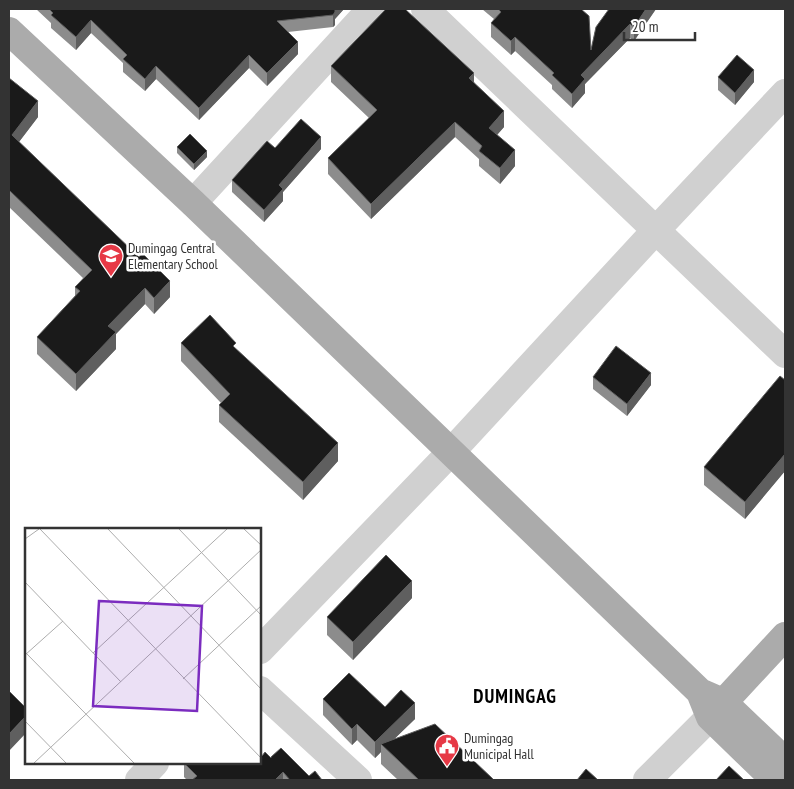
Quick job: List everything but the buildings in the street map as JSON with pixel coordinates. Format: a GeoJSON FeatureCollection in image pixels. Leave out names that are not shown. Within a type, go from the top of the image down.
{"type":"FeatureCollection","features":[{"type":"Feature","properties":{"kind":"main road"},"geometry":{"type":"LineString","coordinates":[[9,31],[193,203],[711,704],[775,780]]}},
{"type":"Feature","properties":{"kind":"main road"},"geometry":{"type":"LineString","coordinates":[[711,704],[785,636]]}},
{"type":"Feature","properties":{"kind":"main road"},"geometry":{"type":"LineString","coordinates":[[711,704],[785,761]]}},
{"type":"Feature","properties":{"kind":"street"},"geometry":{"type":"LineString","coordinates":[[193,203],[371,9]]}},
{"type":"Feature","properties":{"kind":"street"},"geometry":{"type":"LineString","coordinates":[[426,9],[785,354]]}},
{"type":"Feature","properties":{"kind":"street"},"geometry":{"type":"LineString","coordinates":[[261,649],[450,453],[785,93]]}},
{"type":"Feature","properties":{"kind":"street"},"geometry":{"type":"LineString","coordinates":[[261,691],[358,780]]}},
{"type":"Feature","properties":{"kind":"street"},"geometry":{"type":"LineString","coordinates":[[647,780],[711,704]]}},
{"type":"Feature","properties":{"kind":"street"},"geometry":{"type":"LineString","coordinates":[[139,780],[154,764]]}},
{"type":"Feature","properties":{"kind":"place","name":"Dumingag Central Elementary School"},"geometry":{"type":"Point","coordinates":[111,277]}},
{"type":"Feature","properties":{"kind":"place","name":"Dumingag Municipal Hall"},"geometry":{"type":"Point","coordinates":[447,767]}},
{"type":"Feature","properties":{"kind":"district","name":"DUMINGAG"},"geometry":{"type":"Point","coordinates":[515,696]}}]}
